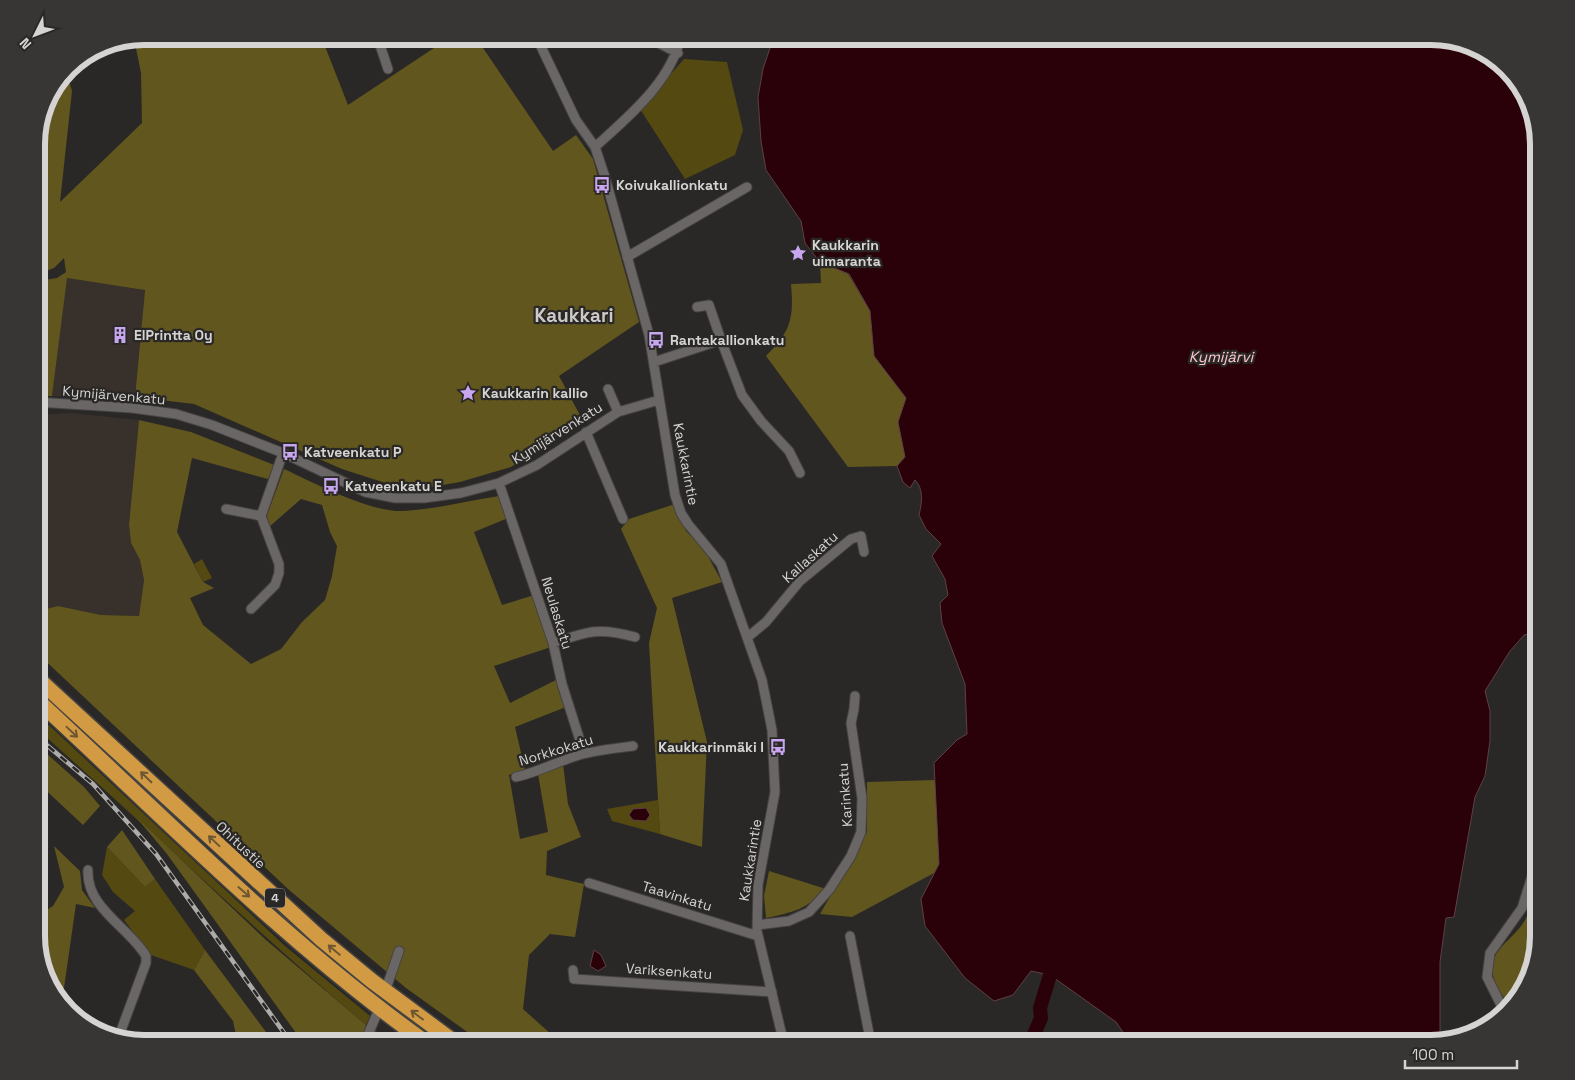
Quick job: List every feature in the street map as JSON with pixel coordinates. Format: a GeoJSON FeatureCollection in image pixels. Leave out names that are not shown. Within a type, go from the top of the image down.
{"type":"FeatureCollection","features":[{"type":"Feature","properties":{"kind":"highway","name":"Ohitustie"},"geometry":{"type":"LineString","coordinates":[[45,685],[321,939],[372,981],[445,1035]]}},
{"type":"Feature","properties":{"kind":"highway","name":"4"},"geometry":{"type":"LineString","coordinates":[[45,707],[219,870],[361,994],[416,1035]]}},
{"type":"Feature","properties":{"kind":"street"},"geometry":{"type":"LineString","coordinates":[[380,45],[388,69]]}},
{"type":"Feature","properties":{"kind":"street","name":"Kaukkarintie"},"geometry":{"type":"LineString","coordinates":[[540,45],[576,120],[595,147],[627,256],[654,362],[675,495],[681,513],[721,564],[762,680],[772,730],[775,792],[758,885],[757,925],[782,1035]]}},
{"type":"Feature","properties":{"kind":"street"},"geometry":{"type":"LineString","coordinates":[[662,45],[678,53]]}},
{"type":"Feature","properties":{"kind":"street"},"geometry":{"type":"LineString","coordinates":[[595,147],[639,106],[666,74],[678,53],[679,45]]}},
{"type":"Feature","properties":{"kind":"street"},"geometry":{"type":"LineString","coordinates":[[627,256],[747,187]]}},
{"type":"Feature","properties":{"kind":"street"},"geometry":{"type":"LineString","coordinates":[[697,306],[709,304],[742,395],[760,422],[789,451],[800,473]]}},
{"type":"Feature","properties":{"kind":"street"},"geometry":{"type":"LineString","coordinates":[[654,362],[721,340]]}},
{"type":"Feature","properties":{"kind":"street"},"geometry":{"type":"LineString","coordinates":[[608,389],[618,412]]}},
{"type":"Feature","properties":{"kind":"street","name":"Kymijärvenkatu"},"geometry":{"type":"LineString","coordinates":[[45,403],[132,408],[176,414],[212,425],[283,454],[365,492],[394,498],[424,498],[461,493],[499,483],[537,465],[618,412],[659,400]]}},
{"type":"Feature","properties":{"kind":"street"},"geometry":{"type":"LineString","coordinates":[[586,432],[623,519]]}},
{"type":"Feature","properties":{"kind":"street"},"geometry":{"type":"LineString","coordinates":[[251,609],[275,585],[279,573],[279,564],[262,516],[283,454]]}},
{"type":"Feature","properties":{"kind":"street","name":"Neulaskatu"},"geometry":{"type":"LineString","coordinates":[[499,483],[553,643],[562,684],[584,754]]}},
{"type":"Feature","properties":{"kind":"street"},"geometry":{"type":"LineString","coordinates":[[226,509],[262,516]]}},
{"type":"Feature","properties":{"kind":"street","name":"Kallaskatu"},"geometry":{"type":"LineString","coordinates":[[748,637],[766,622],[800,581],[851,539],[861,536],[864,552]]}},
{"type":"Feature","properties":{"kind":"street"},"geometry":{"type":"LineString","coordinates":[[553,643],[597,630],[611,631],[635,637]]}},
{"type":"Feature","properties":{"kind":"street","name":"Karinkatu"},"geometry":{"type":"LineString","coordinates":[[757,925],[789,921],[809,912],[829,890],[851,856],[861,832],[862,798],[851,722],[855,696]]}},
{"type":"Feature","properties":{"kind":"street","name":"Norkkokatu"},"geometry":{"type":"LineString","coordinates":[[516,777],[530,774],[545,766],[584,754],[633,746]]}},
{"type":"Feature","properties":{"kind":"street"},"geometry":{"type":"LineString","coordinates":[[88,870],[91,892],[146,956],[146,963],[120,1032]]}},
{"type":"Feature","properties":{"kind":"street"},"geometry":{"type":"LineString","coordinates":[[1501,1005],[1487,977],[1488,961],[1490,953],[1517,916],[1530,879]]}},
{"type":"Feature","properties":{"kind":"street","name":"Taavinkatu"},"geometry":{"type":"LineString","coordinates":[[588,883],[758,936]]}},
{"type":"Feature","properties":{"kind":"street"},"geometry":{"type":"LineString","coordinates":[[850,936],[869,1035]]}},
{"type":"Feature","properties":{"kind":"street"},"geometry":{"type":"LineString","coordinates":[[388,983],[399,951]]}},
{"type":"Feature","properties":{"kind":"street","name":"Variksenkatu"},"geometry":{"type":"LineString","coordinates":[[573,970],[574,979],[772,992]]}},
{"type":"Feature","properties":{"kind":"street"},"geometry":{"type":"LineString","coordinates":[[368,1035],[376,1016]]}},
{"type":"Feature","properties":{"kind":"shaded area"},"geometry":{"type":"Polygon","coordinates":[[[325,45],[348,105],[434,48],[433,45],[481,45],[553,151],[576,135],[593,159],[639,322],[559,376],[582,419],[511,467],[460,482],[431,487],[398,487],[342,469],[194,404],[135,397],[145,290],[67,278],[52,396],[45,396],[45,280],[57,278],[66,272],[64,258],[54,268],[45,271],[45,138],[48,118],[55,100],[69,80],[72,91],[60,202],[142,123],[141,73],[136,46],[325,45]]]}},
{"type":"Feature","properties":{"kind":"shaded area"},"geometry":{"type":"Polygon","coordinates":[[[684,59],[727,62],[743,130],[735,155],[685,179],[640,109],[684,59]]]}},
{"type":"Feature","properties":{"kind":"shaded area"},"geometry":{"type":"Polygon","coordinates":[[[820,262],[848,274],[870,311],[874,356],[906,398],[898,422],[905,457],[897,466],[848,467],[766,356],[781,339],[789,324],[792,306],[791,284],[821,283],[820,262]]]}},
{"type":"Feature","properties":{"kind":"shaded area"},"geometry":{"type":"Polygon","coordinates":[[[66,278],[145,289],[135,397],[52,396],[66,278]]]}},
{"type":"Feature","properties":{"kind":"shaded area"},"geometry":{"type":"Polygon","coordinates":[[[71,413],[139,420],[129,525],[131,543],[140,560],[144,580],[139,616],[101,615],[58,606],[45,610],[45,414],[71,413]]]}},
{"type":"Feature","properties":{"kind":"shaded area"},"geometry":{"type":"Polygon","coordinates":[[[139,420],[191,432],[274,465],[268,479],[192,458],[177,532],[203,582],[214,588],[190,598],[203,625],[251,664],[281,649],[302,622],[325,600],[332,576],[337,546],[330,532],[322,505],[301,499],[269,527],[267,515],[284,469],[343,496],[391,510],[428,509],[499,496],[508,518],[474,532],[502,605],[534,595],[551,647],[494,666],[510,703],[558,679],[566,707],[515,727],[525,770],[509,775],[520,839],[548,832],[538,774],[563,764],[568,804],[581,837],[547,851],[546,875],[584,884],[575,937],[550,934],[529,955],[523,1009],[552,1035],[471,1035],[406,988],[288,889],[45,660],[46,609],[58,606],[101,615],[139,616],[144,580],[140,560],[131,543],[129,525],[139,420]]]}},
{"type":"Feature","properties":{"kind":"shaded area"},"geometry":{"type":"Polygon","coordinates":[[[675,504],[686,531],[704,549],[722,582],[672,598],[707,742],[702,847],[660,834],[649,643],[657,608],[621,529],[629,519],[675,504]]]}},
{"type":"Feature","properties":{"kind":"shaded area"},"geometry":{"type":"Polygon","coordinates":[[[202,559],[212,578],[203,582],[194,564],[202,559]]]}},
{"type":"Feature","properties":{"kind":"shaded area"},"geometry":{"type":"Polygon","coordinates":[[[45,721],[285,946],[370,1016],[366,1025],[45,736],[45,721]]]}},
{"type":"Feature","properties":{"kind":"shaded area"},"geometry":{"type":"Polygon","coordinates":[[[45,752],[84,787],[100,806],[83,825],[45,789],[45,752]]]}},
{"type":"Feature","properties":{"kind":"shaded area"},"geometry":{"type":"Polygon","coordinates":[[[935,780],[939,864],[934,873],[852,917],[820,914],[867,832],[867,782],[935,780]]]}},
{"type":"Feature","properties":{"kind":"shaded area"},"geometry":{"type":"Polygon","coordinates":[[[658,800],[660,834],[612,821],[607,809],[658,800]]]}},
{"type":"Feature","properties":{"kind":"shaded area"},"geometry":{"type":"Polygon","coordinates":[[[136,817],[266,940],[366,1025],[363,1035],[298,1035],[167,854],[136,817]]]}},
{"type":"Feature","properties":{"kind":"shaded area"},"geometry":{"type":"Polygon","coordinates":[[[122,830],[155,879],[145,887],[107,847],[122,830]]]}},
{"type":"Feature","properties":{"kind":"shaded area"},"geometry":{"type":"Polygon","coordinates":[[[54,846],[80,871],[82,890],[95,908],[76,904],[63,993],[58,986],[50,968],[47,955],[45,911],[53,906],[64,887],[54,846]]]}},
{"type":"Feature","properties":{"kind":"shaded area"},"geometry":{"type":"Polygon","coordinates":[[[107,847],[145,887],[155,879],[205,950],[194,970],[151,955],[124,920],[135,911],[113,892],[102,875],[107,847]]]}},
{"type":"Feature","properties":{"kind":"shaded area"},"geometry":{"type":"Polygon","coordinates":[[[769,871],[826,889],[812,902],[799,909],[766,918],[764,896],[769,871]]]}},
{"type":"Feature","properties":{"kind":"shaded area"},"geometry":{"type":"Polygon","coordinates":[[[1530,908],[1530,942],[1525,968],[1520,980],[1506,999],[1497,986],[1493,974],[1493,964],[1501,947],[1522,925],[1530,908]]]}},
{"type":"Feature","properties":{"kind":"shaded area"},"geometry":{"type":"Polygon","coordinates":[[[205,950],[268,1035],[236,1035],[233,1021],[194,970],[205,950]]]}},
{"type":"Feature","properties":{"kind":"shaded area"},"geometry":{"type":"Polygon","coordinates":[[[373,1029],[381,1035],[371,1035],[373,1029]]]}},
{"type":"Feature","properties":{"kind":"water","name":"Kymijärvi"},"geometry":{"type":"Polygon","coordinates":[[[771,45],[1431,45],[1457,48],[1475,55],[1496,70],[1513,89],[1520,100],[1527,118],[1530,144],[1530,634],[1524,635],[1510,651],[1485,691],[1490,711],[1490,741],[1485,776],[1475,797],[1454,917],[1446,918],[1440,962],[1440,1034],[1125,1035],[1116,1022],[1050,975],[1031,971],[1013,995],[994,1001],[965,978],[925,926],[921,899],[939,864],[934,763],[957,740],[967,734],[965,684],[942,623],[940,603],[948,595],[945,579],[932,556],[941,544],[926,529],[919,515],[922,496],[918,484],[915,480],[910,488],[903,482],[897,466],[905,457],[898,422],[906,398],[874,356],[870,311],[849,274],[820,262],[805,243],[801,221],[766,170],[761,141],[758,97],[763,69],[771,45]]]}},
{"type":"Feature","properties":{"kind":"water"},"geometry":{"type":"Polygon","coordinates":[[[646,808],[650,815],[646,821],[633,820],[629,815],[633,809],[646,808]]]}},
{"type":"Feature","properties":{"kind":"water"},"geometry":{"type":"Polygon","coordinates":[[[594,950],[601,955],[606,966],[598,971],[590,966],[594,950]]]}},
{"type":"Feature","properties":{"kind":"waterway"},"geometry":{"type":"LineString","coordinates":[[1034,1035],[1041,1018],[1040,1008],[1050,975]]}},
{"type":"Feature","properties":{"kind":"railway"},"geometry":{"type":"LineString","coordinates":[[45,744],[93,784],[156,854],[286,1035]]}},
{"type":"Feature","properties":{"kind":"place","name":"Koivukallionkatu"},"geometry":{"type":"Point","coordinates":[602,185]}},
{"type":"Feature","properties":{"kind":"place","name":"Kaukkarin uimaranta"},"geometry":{"type":"Point","coordinates":[798,253]}},
{"type":"Feature","properties":{"kind":"place","name":"ElPrintta Oy"},"geometry":{"type":"Point","coordinates":[120,335]}},
{"type":"Feature","properties":{"kind":"place","name":"Rantakallionkatu"},"geometry":{"type":"Point","coordinates":[656,340]}},
{"type":"Feature","properties":{"kind":"place","name":"Kaukkarin kallio"},"geometry":{"type":"Point","coordinates":[468,393]}},
{"type":"Feature","properties":{"kind":"place","name":"Katveenkatu P"},"geometry":{"type":"Point","coordinates":[290,452]}},
{"type":"Feature","properties":{"kind":"place","name":"Katveenkatu E"},"geometry":{"type":"Point","coordinates":[331,486]}},
{"type":"Feature","properties":{"kind":"place","name":"Kaukkarinmäki I"},"geometry":{"type":"Point","coordinates":[778,747]}},
{"type":"Feature","properties":{"kind":"district","name":"Kaukkari"},"geometry":{"type":"Point","coordinates":[574,315]}}]}
